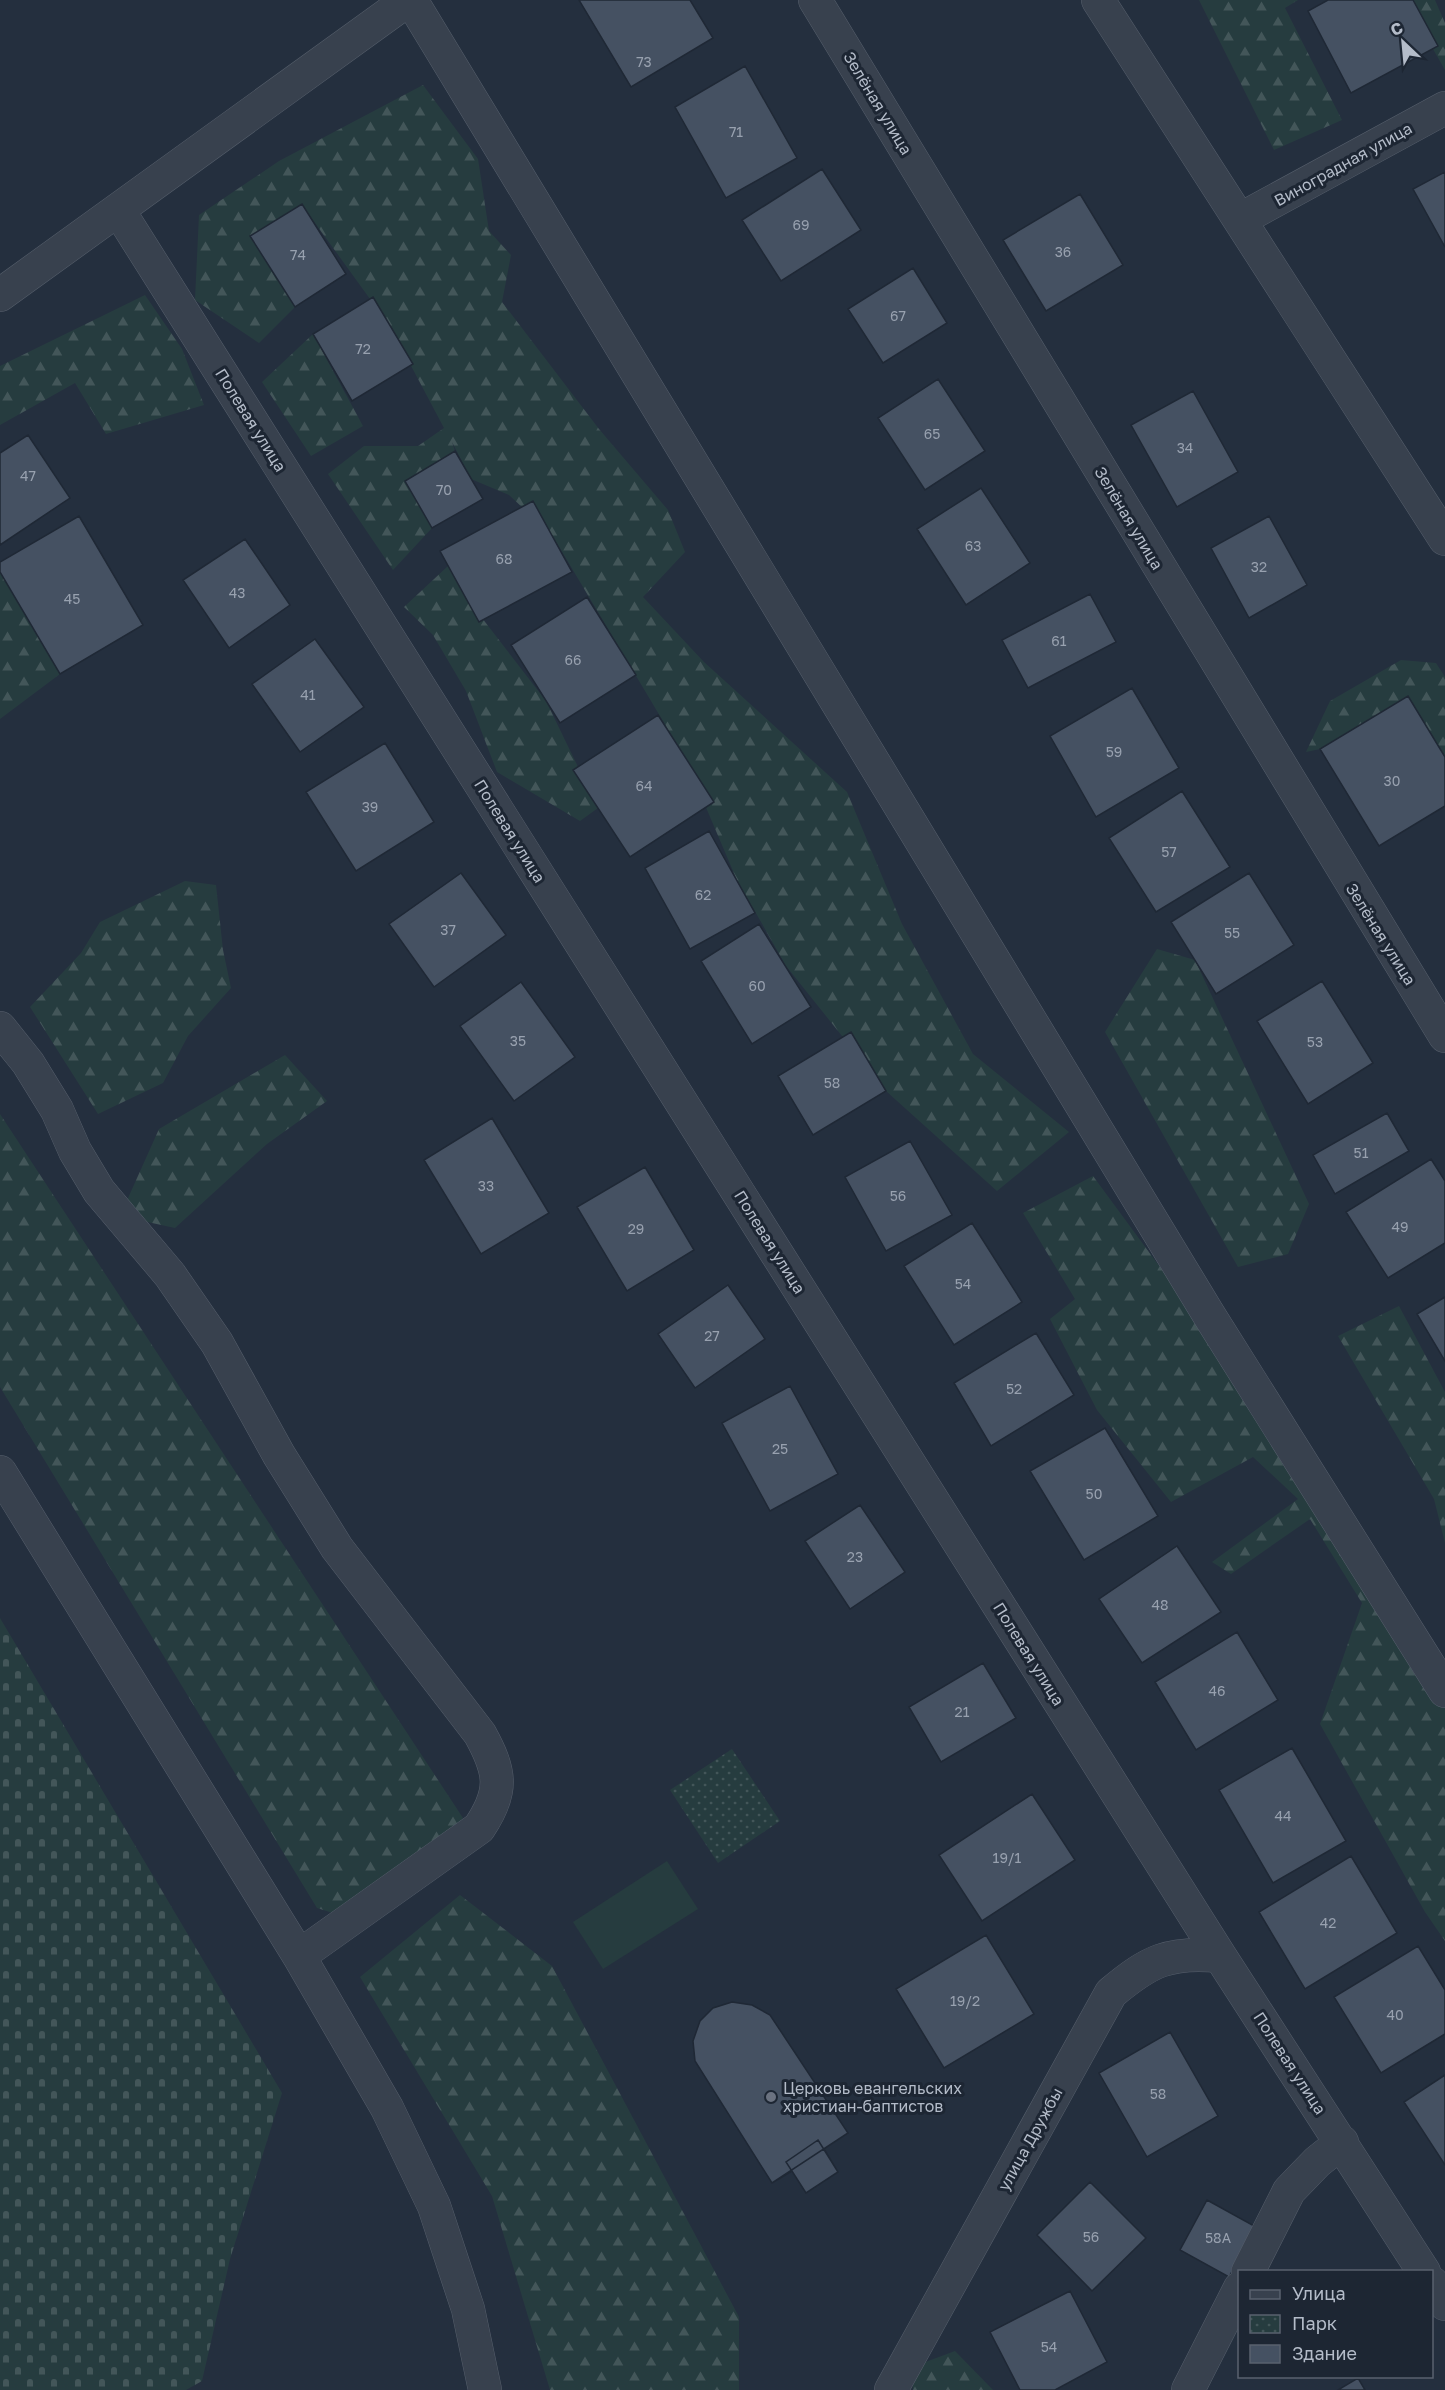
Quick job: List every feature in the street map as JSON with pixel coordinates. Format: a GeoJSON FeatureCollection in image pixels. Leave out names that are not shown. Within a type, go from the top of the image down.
{"type":"FeatureCollection","features":[{"type":"Feature","properties":{"kind":"street"},"geometry":{"type":"LineString","coordinates":[[0,295],[410,0],[1209,1315],[1445,1691]]}},
{"type":"Feature","properties":{"kind":"street","name":"Зелёная улица"},"geometry":{"type":"LineString","coordinates":[[816,0],[1445,1036]]}},
{"type":"Feature","properties":{"kind":"street"},"geometry":{"type":"LineString","coordinates":[[1098,0],[1445,539]]}},
{"type":"Feature","properties":{"kind":"street","name":"Виноградная улица"},"geometry":{"type":"LineString","coordinates":[[1241,219],[1445,108]]}},
{"type":"Feature","properties":{"kind":"street","name":"Полевая улица"},"geometry":{"type":"LineString","coordinates":[[119,211],[1220,1956],[1423,2270]]}},
{"type":"Feature","properties":{"kind":"street"},"geometry":{"type":"LineString","coordinates":[[0,1028],[28,1063],[57,1110],[75,1151],[99,1191],[170,1275],[217,1343],[279,1455],[337,1548],[480,1734],[494,1758],[498,1785],[493,1806],[479,1828],[299,1956]]}},
{"type":"Feature","properties":{"kind":"street"},"geometry":{"type":"LineString","coordinates":[[0,1472],[299,1956],[387,2108],[434,2206],[468,2309],[485,2390]]}},
{"type":"Feature","properties":{"kind":"street","name":"улица Дружбы"},"geometry":{"type":"LineString","coordinates":[[891,2390],[1111,1993],[1138,1970],[1164,1959],[1191,1953],[1220,1956]]}},
{"type":"Feature","properties":{"kind":"street"},"geometry":{"type":"LineString","coordinates":[[1249,2270],[1289,2191],[1317,2162],[1342,2142]]}},
{"type":"Feature","properties":{"kind":"street"},"geometry":{"type":"LineString","coordinates":[[1433,2286],[1445,2304]]}},
{"type":"Feature","properties":{"kind":"street"},"geometry":{"type":"LineString","coordinates":[[1188,2390],[1238,2290]]}},
{"type":"Feature","properties":{"kind":"green space"},"geometry":{"type":"Polygon","coordinates":[[[1199,0],[1298,0],[1285,8],[1342,120],[1274,150],[1199,0]]]}},
{"type":"Feature","properties":{"kind":"green space"},"geometry":{"type":"Polygon","coordinates":[[[1405,0],[1435,0],[1445,23],[1445,70],[1405,0]]]}},
{"type":"Feature","properties":{"kind":"green space"},"geometry":{"type":"Polygon","coordinates":[[[423,85],[478,159],[489,231],[511,255],[502,302],[599,429],[668,510],[685,552],[643,597],[704,662],[847,792],[902,924],[973,1054],[1069,1132],[997,1191],[886,1091],[786,966],[736,878],[685,758],[552,535],[509,495],[471,479],[452,442],[455,451],[405,481],[432,528],[393,570],[328,474],[364,446],[418,446],[444,428],[391,328],[302,205],[251,236],[295,307],[259,343],[195,300],[199,215],[279,161],[423,85]]]}},
{"type":"Feature","properties":{"kind":"green space"},"geometry":{"type":"Polygon","coordinates":[[[145,295],[182,349],[204,405],[106,434],[75,383],[0,425],[0,366],[145,295]]]}},
{"type":"Feature","properties":{"kind":"green space"},"geometry":{"type":"Polygon","coordinates":[[[313,334],[363,426],[311,456],[262,382],[313,334]]]}},
{"type":"Feature","properties":{"kind":"green space"},"geometry":{"type":"Polygon","coordinates":[[[448,566],[465,596],[546,701],[598,808],[580,821],[497,772],[466,691],[433,635],[404,607],[448,566]]]}},
{"type":"Feature","properties":{"kind":"green space"},"geometry":{"type":"Polygon","coordinates":[[[0,572],[60,674],[0,719],[0,572]]]}},
{"type":"Feature","properties":{"kind":"green space"},"geometry":{"type":"Polygon","coordinates":[[[1401,660],[1436,663],[1445,677],[1445,757],[1408,696],[1320,749],[1306,752],[1330,701],[1401,660]]]}},
{"type":"Feature","properties":{"kind":"green space"},"geometry":{"type":"Polygon","coordinates":[[[185,881],[216,885],[223,950],[231,988],[188,1036],[163,1083],[98,1114],[30,1007],[81,953],[100,922],[185,881]]]}},
{"type":"Feature","properties":{"kind":"green space"},"geometry":{"type":"Polygon","coordinates":[[[1157,949],[1195,960],[1309,1204],[1288,1254],[1238,1267],[1105,1032],[1157,949]]]}},
{"type":"Feature","properties":{"kind":"green space"},"geometry":{"type":"Polygon","coordinates":[[[285,1055],[327,1101],[267,1144],[175,1228],[120,1216],[159,1129],[285,1055]]]}},
{"type":"Feature","properties":{"kind":"green space"},"geometry":{"type":"Polygon","coordinates":[[[0,1114],[463,1818],[430,1876],[352,1919],[317,1908],[0,1387],[0,1114]]]}},
{"type":"Feature","properties":{"kind":"green space"},"geometry":{"type":"Polygon","coordinates":[[[1093,1176],[1171,1282],[1445,1705],[1445,1941],[1425,1912],[1320,1724],[1362,1603],[1310,1519],[1231,1574],[1212,1562],[1298,1499],[1253,1457],[1171,1502],[1097,1410],[1050,1319],[1075,1299],[1023,1213],[1093,1176]]]}},
{"type":"Feature","properties":{"kind":"green space"},"geometry":{"type":"Polygon","coordinates":[[[1399,1306],[1445,1392],[1445,1543],[1434,1499],[1338,1336],[1399,1306]]]}},
{"type":"Feature","properties":{"kind":"green space"},"geometry":{"type":"Polygon","coordinates":[[[0,1618],[282,2093],[230,2259],[202,2381],[186,2390],[0,2390],[0,1618]]]}},
{"type":"Feature","properties":{"kind":"green space"},"geometry":{"type":"Polygon","coordinates":[[[732,1749],[780,1821],[718,1863],[670,1790],[732,1749]]]}},
{"type":"Feature","properties":{"kind":"green space"},"geometry":{"type":"Polygon","coordinates":[[[667,1861],[698,1909],[603,1969],[573,1922],[667,1861]]]}},
{"type":"Feature","properties":{"kind":"green space"},"geometry":{"type":"Polygon","coordinates":[[[460,1895],[552,1966],[739,2317],[739,2390],[550,2390],[492,2196],[360,1977],[460,1895]]]}},
{"type":"Feature","properties":{"kind":"green space"},"geometry":{"type":"Polygon","coordinates":[[[955,2351],[993,2390],[913,2390],[912,2367],[955,2351]]]}},
{"type":"Feature","properties":{"kind":"building"},"geometry":{"type":"Polygon","coordinates":[[[579,0],[690,0],[713,38],[631,87],[579,0]]]}},
{"type":"Feature","properties":{"kind":"building"},"geometry":{"type":"Polygon","coordinates":[[[1328,0],[1413,0],[1438,46],[1351,93],[1308,11],[1328,0]]]}},
{"type":"Feature","properties":{"kind":"building"},"geometry":{"type":"Polygon","coordinates":[[[745,66],[797,158],[726,198],[675,107],[745,66]]]}},
{"type":"Feature","properties":{"kind":"building"},"geometry":{"type":"Polygon","coordinates":[[[822,169],[861,230],[781,281],[742,220],[822,169]]]}},
{"type":"Feature","properties":{"kind":"building"},"geometry":{"type":"Polygon","coordinates":[[[1445,172],[1445,247],[1413,189],[1445,172]]]}},
{"type":"Feature","properties":{"kind":"building"},"geometry":{"type":"Polygon","coordinates":[[[1080,194],[1123,265],[1046,311],[1003,240],[1080,194]]]}},
{"type":"Feature","properties":{"kind":"building"},"geometry":{"type":"Polygon","coordinates":[[[302,204],[346,274],[295,307],[250,236],[302,204]]]}},
{"type":"Feature","properties":{"kind":"building"},"geometry":{"type":"Polygon","coordinates":[[[913,268],[947,323],[883,363],[848,309],[913,268]]]}},
{"type":"Feature","properties":{"kind":"building"},"geometry":{"type":"Polygon","coordinates":[[[373,297],[413,364],[352,401],[313,334],[373,297]]]}},
{"type":"Feature","properties":{"kind":"building"},"geometry":{"type":"Polygon","coordinates":[[[938,379],[985,451],[925,490],[878,418],[938,379]]]}},
{"type":"Feature","properties":{"kind":"building"},"geometry":{"type":"Polygon","coordinates":[[[1193,391],[1238,472],[1177,507],[1131,425],[1193,391]]]}},
{"type":"Feature","properties":{"kind":"building"},"geometry":{"type":"Polygon","coordinates":[[[28,435],[70,498],[0,545],[0,453],[28,435]]]}},
{"type":"Feature","properties":{"kind":"building"},"geometry":{"type":"Polygon","coordinates":[[[455,451],[483,499],[432,528],[405,481],[455,451]]]}},
{"type":"Feature","properties":{"kind":"building"},"geometry":{"type":"Polygon","coordinates":[[[981,488],[1030,563],[966,605],[917,529],[981,488]]]}},
{"type":"Feature","properties":{"kind":"building"},"geometry":{"type":"Polygon","coordinates":[[[533,501],[572,572],[479,622],[440,551],[533,501]]]}},
{"type":"Feature","properties":{"kind":"building"},"geometry":{"type":"Polygon","coordinates":[[[79,516],[143,625],[60,674],[0,572],[0,562],[79,516]]]}},
{"type":"Feature","properties":{"kind":"building"},"geometry":{"type":"Polygon","coordinates":[[[1269,516],[1307,585],[1249,618],[1211,548],[1269,516]]]}},
{"type":"Feature","properties":{"kind":"building"},"geometry":{"type":"Polygon","coordinates":[[[245,539],[290,605],[229,648],[183,580],[245,539]]]}},
{"type":"Feature","properties":{"kind":"building"},"geometry":{"type":"Polygon","coordinates":[[[1090,594],[1116,642],[1028,688],[1002,640],[1090,594]]]}},
{"type":"Feature","properties":{"kind":"building"},"geometry":{"type":"Polygon","coordinates":[[[587,597],[636,675],[560,723],[511,645],[587,597]]]}},
{"type":"Feature","properties":{"kind":"building"},"geometry":{"type":"Polygon","coordinates":[[[315,639],[364,707],[300,752],[252,684],[315,639]]]}},
{"type":"Feature","properties":{"kind":"building"},"geometry":{"type":"Polygon","coordinates":[[[1132,688],[1179,768],[1096,817],[1050,736],[1132,688]]]}},
{"type":"Feature","properties":{"kind":"building"},"geometry":{"type":"Polygon","coordinates":[[[1408,696],[1445,757],[1445,806],[1379,846],[1320,749],[1408,696]]]}},
{"type":"Feature","properties":{"kind":"building"},"geometry":{"type":"Polygon","coordinates":[[[658,715],[714,802],[630,857],[573,770],[658,715]]]}},
{"type":"Feature","properties":{"kind":"building"},"geometry":{"type":"Polygon","coordinates":[[[385,743],[434,822],[356,871],[306,792],[385,743]]]}},
{"type":"Feature","properties":{"kind":"building"},"geometry":{"type":"Polygon","coordinates":[[[1182,791],[1230,867],[1156,912],[1109,838],[1182,791]]]}},
{"type":"Feature","properties":{"kind":"building"},"geometry":{"type":"Polygon","coordinates":[[[709,831],[755,913],[690,949],[645,868],[709,831]]]}},
{"type":"Feature","properties":{"kind":"building"},"geometry":{"type":"Polygon","coordinates":[[[461,873],[506,935],[434,987],[389,924],[461,873]]]}},
{"type":"Feature","properties":{"kind":"building"},"geometry":{"type":"Polygon","coordinates":[[[1249,873],[1294,945],[1216,994],[1171,922],[1249,873]]]}},
{"type":"Feature","properties":{"kind":"building"},"geometry":{"type":"Polygon","coordinates":[[[759,924],[811,1007],[752,1044],[701,961],[759,924]]]}},
{"type":"Feature","properties":{"kind":"building"},"geometry":{"type":"Polygon","coordinates":[[[1322,981],[1373,1063],[1308,1104],[1257,1021],[1322,981]]]}},
{"type":"Feature","properties":{"kind":"building"},"geometry":{"type":"Polygon","coordinates":[[[521,982],[575,1057],[514,1101],[460,1026],[521,982]]]}},
{"type":"Feature","properties":{"kind":"building"},"geometry":{"type":"Polygon","coordinates":[[[851,1032],[886,1091],[813,1135],[778,1076],[851,1032]]]}},
{"type":"Feature","properties":{"kind":"building"},"geometry":{"type":"Polygon","coordinates":[[[1387,1113],[1409,1151],[1335,1194],[1313,1155],[1387,1113]]]}},
{"type":"Feature","properties":{"kind":"building"},"geometry":{"type":"Polygon","coordinates":[[[492,1118],[549,1213],[481,1254],[424,1160],[492,1118]]]}},
{"type":"Feature","properties":{"kind":"building"},"geometry":{"type":"Polygon","coordinates":[[[910,1141],[952,1215],[886,1251],[845,1177],[910,1141]]]}},
{"type":"Feature","properties":{"kind":"building"},"geometry":{"type":"Polygon","coordinates":[[[1431,1159],[1445,1181],[1445,1243],[1388,1278],[1346,1212],[1431,1159]]]}},
{"type":"Feature","properties":{"kind":"building"},"geometry":{"type":"Polygon","coordinates":[[[645,1167],[694,1250],[627,1291],[577,1207],[645,1167]]]}},
{"type":"Feature","properties":{"kind":"building"},"geometry":{"type":"Polygon","coordinates":[[[972,1223],[1022,1302],[954,1345],[904,1266],[972,1223]]]}},
{"type":"Feature","properties":{"kind":"building"},"geometry":{"type":"Polygon","coordinates":[[[728,1285],[765,1339],[695,1388],[658,1334],[728,1285]]]}},
{"type":"Feature","properties":{"kind":"building"},"geometry":{"type":"Polygon","coordinates":[[[1445,1297],[1445,1361],[1417,1314],[1445,1297]]]}},
{"type":"Feature","properties":{"kind":"building"},"geometry":{"type":"Polygon","coordinates":[[[1036,1333],[1074,1395],[991,1446],[954,1383],[1036,1333]]]}},
{"type":"Feature","properties":{"kind":"building"},"geometry":{"type":"Polygon","coordinates":[[[790,1386],[838,1474],[770,1511],[722,1423],[790,1386]]]}},
{"type":"Feature","properties":{"kind":"building"},"geometry":{"type":"Polygon","coordinates":[[[1105,1428],[1158,1516],[1084,1560],[1030,1471],[1105,1428]]]}},
{"type":"Feature","properties":{"kind":"building"},"geometry":{"type":"Polygon","coordinates":[[[860,1505],[905,1572],[850,1609],[805,1541],[860,1505]]]}},
{"type":"Feature","properties":{"kind":"building"},"geometry":{"type":"Polygon","coordinates":[[[1177,1546],[1221,1612],[1142,1663],[1099,1599],[1177,1546]]]}},
{"type":"Feature","properties":{"kind":"building"},"geometry":{"type":"Polygon","coordinates":[[[1237,1632],[1278,1700],[1196,1750],[1155,1682],[1237,1632]]]}},
{"type":"Feature","properties":{"kind":"building"},"geometry":{"type":"Polygon","coordinates":[[[983,1663],[1016,1718],[941,1762],[909,1707],[983,1663]]]}},
{"type":"Feature","properties":{"kind":"building"},"geometry":{"type":"Polygon","coordinates":[[[1292,1748],[1346,1841],[1273,1883],[1219,1790],[1292,1748]]]}},
{"type":"Feature","properties":{"kind":"building"},"geometry":{"type":"Polygon","coordinates":[[[1032,1794],[1075,1860],[982,1921],[939,1855],[1032,1794]]]}},
{"type":"Feature","properties":{"kind":"building"},"geometry":{"type":"Polygon","coordinates":[[[1351,1856],[1397,1933],[1305,1989],[1259,1912],[1351,1856]]]}},
{"type":"Feature","properties":{"kind":"building"},"geometry":{"type":"Polygon","coordinates":[[[986,1935],[1034,2014],[944,2068],[896,1989],[986,1935]]]}},
{"type":"Feature","properties":{"kind":"building"},"geometry":{"type":"Polygon","coordinates":[[[1418,1946],[1445,1990],[1445,2034],[1381,2073],[1334,1997],[1418,1946]]]}},
{"type":"Feature","properties":{"kind":"building","name":"Церковь евангельских христиан-баптистов"},"geometry":{"type":"Polygon","coordinates":[[[732,2002],[752,2005],[770,2015],[848,2133],[772,2183],[695,2061],[693,2041],[700,2021],[713,2008],[732,2002]]]}},
{"type":"Feature","properties":{"kind":"building","name":"Церковь евангельских христиан-баптистов"},"geometry":{"type":"Polygon","coordinates":[[[732,2002],[752,2005],[770,2015],[848,2133],[824,2149],[838,2172],[806,2193],[792,2171],[772,2183],[695,2061],[693,2041],[700,2021],[713,2008],[732,2002]]]}},
{"type":"Feature","properties":{"kind":"building"},"geometry":{"type":"Polygon","coordinates":[[[1170,2032],[1218,2116],[1147,2157],[1099,2073],[1170,2032]]]}},
{"type":"Feature","properties":{"kind":"building"},"geometry":{"type":"Polygon","coordinates":[[[1445,2075],[1445,2165],[1404,2102],[1445,2075]]]}},
{"type":"Feature","properties":{"kind":"building"},"geometry":{"type":"Polygon","coordinates":[[[818,2140],[838,2172],[806,2193],[786,2162],[818,2140]]]}},
{"type":"Feature","properties":{"kind":"building"},"geometry":{"type":"Polygon","coordinates":[[[1090,2182],[1146,2238],[1092,2291],[1037,2235],[1090,2182]]]}},
{"type":"Feature","properties":{"kind":"building"},"geometry":{"type":"Polygon","coordinates":[[[1207,2200],[1256,2227],[1229,2277],[1180,2250],[1207,2200]]]}},
{"type":"Feature","properties":{"kind":"building"},"geometry":{"type":"Polygon","coordinates":[[[1070,2291],[1107,2362],[1055,2390],[1020,2390],[990,2332],[1070,2291]]]}},
{"type":"Feature","properties":{"kind":"building"},"geometry":{"type":"Polygon","coordinates":[[[1358,2378],[1365,2390],[1338,2390],[1358,2378]]]}},
{"type":"Feature","properties":{"kind":"place","name":"Церковь евангельских христиан-баптистов"},"geometry":{"type":"Point","coordinates":[771,2097]}}]}
